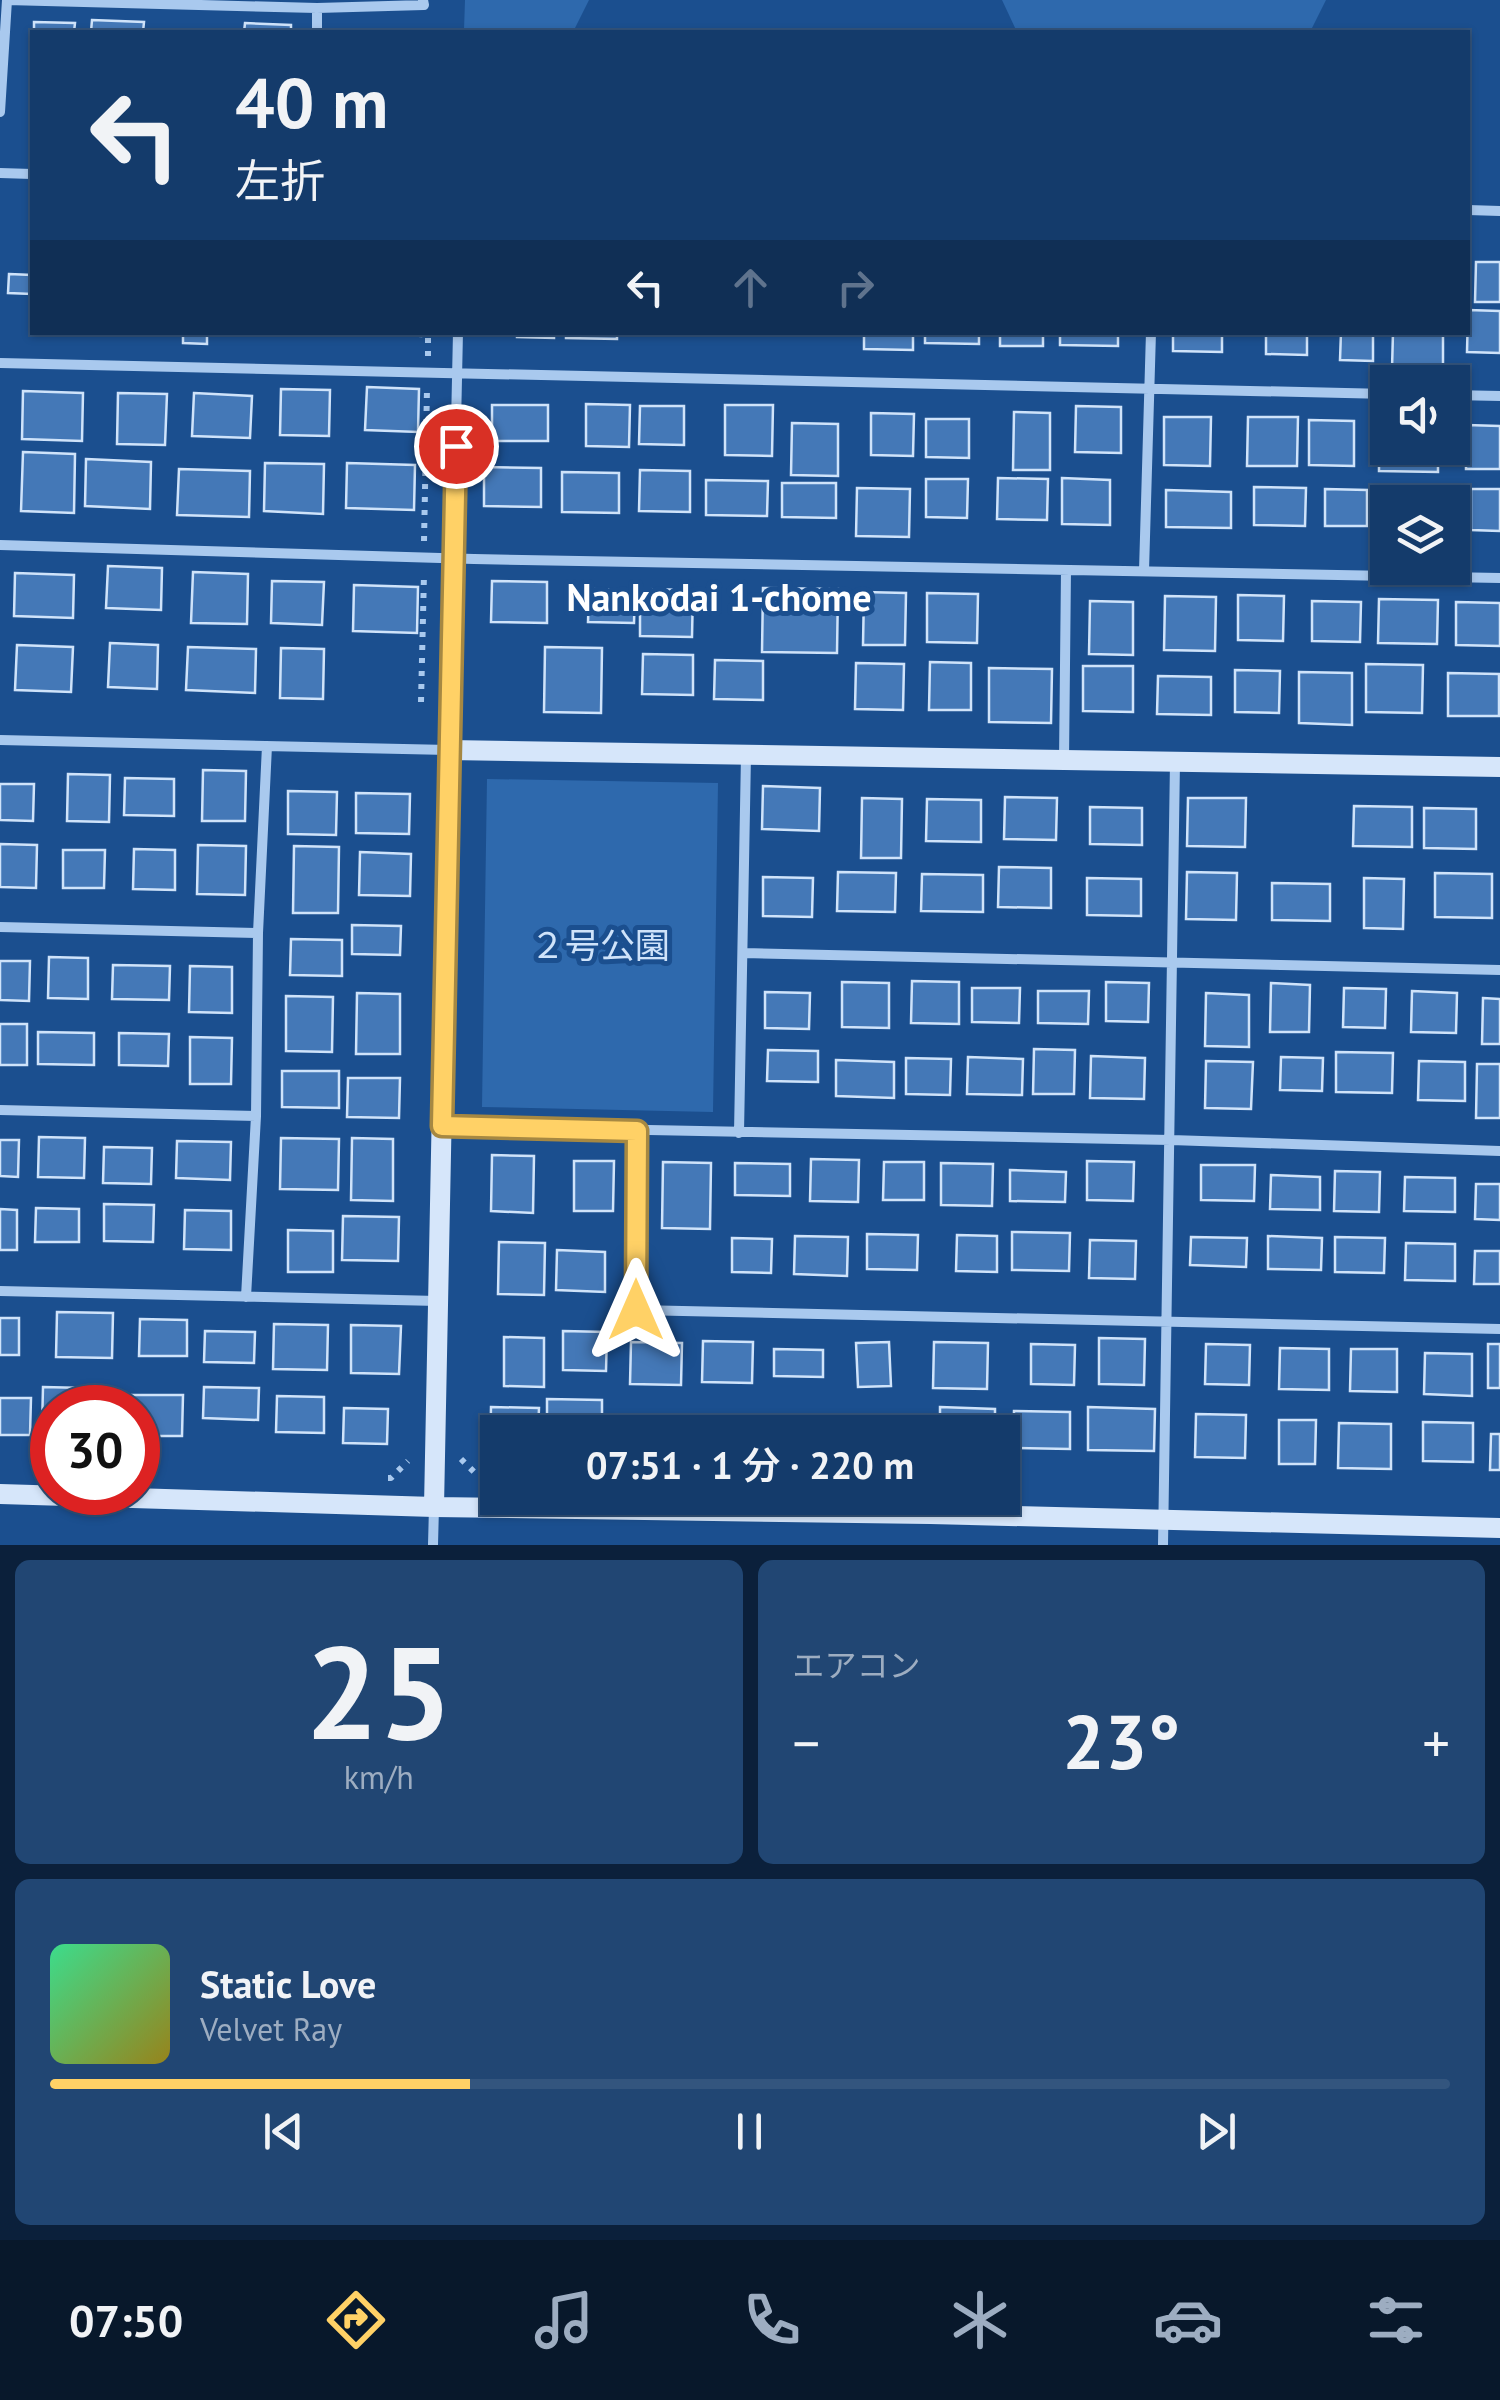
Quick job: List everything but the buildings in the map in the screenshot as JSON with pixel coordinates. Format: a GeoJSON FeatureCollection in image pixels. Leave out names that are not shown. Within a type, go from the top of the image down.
{"type":"FeatureCollection","features":[{"type":"Feature","properties":{"kind":"street"},"geometry":{"type":"LineString","coordinates":[[0,112],[8,0],[318,8],[424,4],[424,0]]}},
{"type":"Feature","properties":{"kind":"street"},"geometry":{"type":"LineString","coordinates":[[316,30],[318,8]]}},
{"type":"Feature","properties":{"kind":"street"},"geometry":{"type":"LineString","coordinates":[[0,173],[30,174]]}},
{"type":"Feature","properties":{"kind":"street"},"geometry":{"type":"LineString","coordinates":[[1470,210],[1500,210]]}},
{"type":"Feature","properties":{"kind":"street"},"geometry":{"type":"LineString","coordinates":[[433,1545],[458,335]]}},
{"type":"Feature","properties":{"kind":"street"},"geometry":{"type":"LineString","coordinates":[[1144,571],[1151,335]]}},
{"type":"Feature","properties":{"kind":"street"},"geometry":{"type":"LineString","coordinates":[[0,363],[1370,394]]}},
{"type":"Feature","properties":{"kind":"street"},"geometry":{"type":"LineString","coordinates":[[1470,395],[1500,396]]}},
{"type":"Feature","properties":{"kind":"street"},"geometry":{"type":"LineString","coordinates":[[0,545],[454,558],[1500,578]]}},
{"type":"Feature","properties":{"kind":"street"},"geometry":{"type":"LineString","coordinates":[[1064,760],[1066,570]]}},
{"type":"Feature","properties":{"kind":"street"},"geometry":{"type":"LineString","coordinates":[[0,740],[1500,766]]}},
{"type":"Feature","properties":{"kind":"street"},"geometry":{"type":"LineString","coordinates":[[246,1297],[256,1116],[258,933],[267,746]]}},
{"type":"Feature","properties":{"kind":"street"},"geometry":{"type":"LineString","coordinates":[[739,1133],[746,755]]}},
{"type":"Feature","properties":{"kind":"street"},"geometry":{"type":"LineString","coordinates":[[1163,1545],[1175,762]]}},
{"type":"Feature","properties":{"kind":"street"},"geometry":{"type":"LineString","coordinates":[[0,927],[258,933]]}},
{"type":"Feature","properties":{"kind":"street"},"geometry":{"type":"LineString","coordinates":[[744,953],[1500,970]]}},
{"type":"Feature","properties":{"kind":"street"},"geometry":{"type":"LineString","coordinates":[[0,1110],[256,1116]]}},
{"type":"Feature","properties":{"kind":"street"},"geometry":{"type":"LineString","coordinates":[[442,1126],[1500,1150]]}},
{"type":"Feature","properties":{"kind":"street"},"geometry":{"type":"LineString","coordinates":[[637,1131],[636,1310],[1500,1329]]}},
{"type":"Feature","properties":{"kind":"street"},"geometry":{"type":"LineString","coordinates":[[0,1291],[439,1302]]}},
{"type":"Feature","properties":{"kind":"street"},"geometry":{"type":"LineString","coordinates":[[0,1494],[434,1507],[1500,1528]]}},
{"type":"Feature","properties":{"kind":"path"},"geometry":{"type":"LineString","coordinates":[[421,702],[428,335]]}},
{"type":"Feature","properties":{"kind":"path"},"geometry":{"type":"LineString","coordinates":[[372,1478],[391,1478],[408,1463],[408,1445]]}},
{"type":"Feature","properties":{"kind":"green space"},"geometry":{"type":"Polygon","coordinates":[[[465,0],[589,0],[574,30],[464,30],[465,0]]]}},
{"type":"Feature","properties":{"kind":"green space"},"geometry":{"type":"Polygon","coordinates":[[[1002,0],[1326,0],[1311,30],[1016,30],[1002,0]]]}},
{"type":"Feature","properties":{"kind":"green space","name":"２号公園"},"geometry":{"type":"Polygon","coordinates":[[[487,779],[718,783],[713,1112],[482,1107],[487,779]]]}},
{"type":"Feature","properties":{"kind":"district","name":"Nankodai 1-chome"},"geometry":{"type":"Point","coordinates":[719,596]}},
{"type":"Feature","properties":{"kind":"route"},"geometry":{"type":"LineString","coordinates":[[456,446],[442,1126],[637,1131],[636,1310]]}}]}
